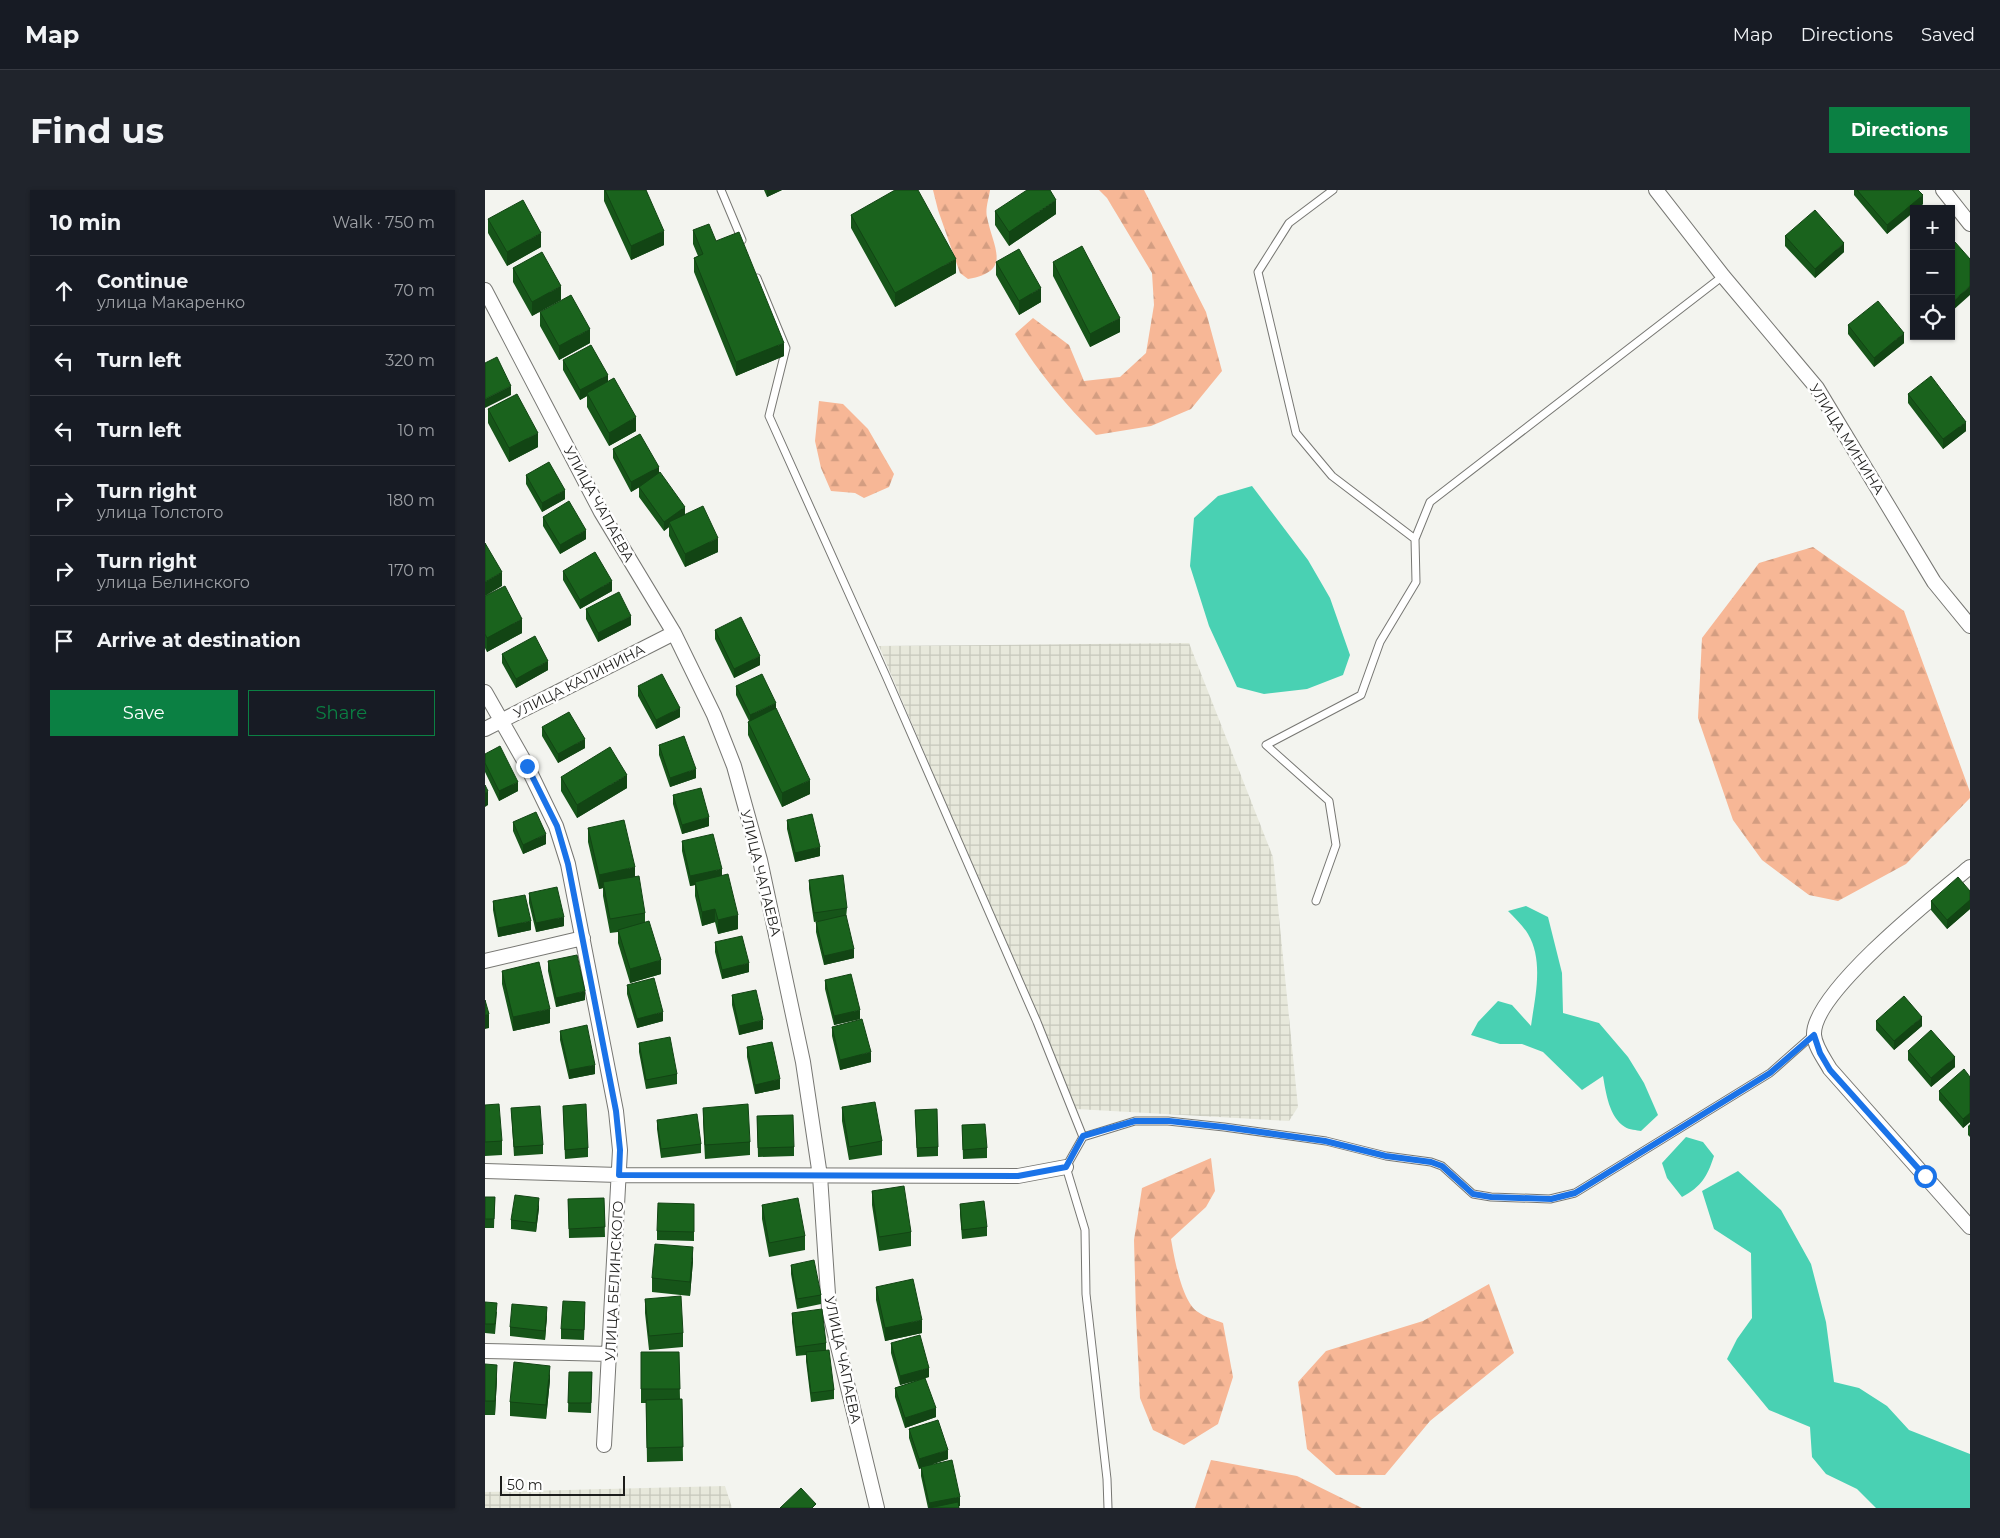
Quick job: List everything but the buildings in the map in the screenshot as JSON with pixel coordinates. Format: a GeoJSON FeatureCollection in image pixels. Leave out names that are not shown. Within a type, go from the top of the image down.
{"type":"FeatureCollection","features":[{"type":"Feature","properties":{"kind":"street","name":"УЛИЦА МИНИНА"},"geometry":{"type":"LineString","coordinates":[[1656,190],[1723,276],[1817,388],[1934,582],[1970,626]]}},
{"type":"Feature","properties":{"kind":"street"},"geometry":{"type":"LineString","coordinates":[[1943,190],[1970,224]]}},
{"type":"Feature","properties":{"kind":"street","name":"УЛИЦА ЧАПАЕВА"},"geometry":{"type":"LineString","coordinates":[[485,290],[601,512],[674,633],[714,715],[734,766],[760,860],[803,1062],[820,1176],[829,1309],[877,1508]]}},
{"type":"Feature","properties":{"kind":"street","name":"УЛИЦА КАЛИНИНА"},"geometry":{"type":"LineString","coordinates":[[485,729],[674,633]]}},
{"type":"Feature","properties":{"kind":"street","name":"УЛИЦА БЕЛИНСКОГО"},"geometry":{"type":"LineString","coordinates":[[485,692],[500,722],[527,766],[557,826],[568,864],[616,1111],[620,1150],[604,1445]]}},
{"type":"Feature","properties":{"kind":"street"},"geometry":{"type":"LineString","coordinates":[[1968,872],[1891,933],[1848,977],[1821,1012],[1814,1035],[1820,1053],[1830,1070],[1970,1227]]}},
{"type":"Feature","properties":{"kind":"street"},"geometry":{"type":"LineString","coordinates":[[485,961],[583,938]]}},
{"type":"Feature","properties":{"kind":"street"},"geometry":{"type":"LineString","coordinates":[[485,1171],[619,1175],[1018,1176],[1066,1167]]}},
{"type":"Feature","properties":{"kind":"street"},"geometry":{"type":"LineString","coordinates":[[485,1351],[610,1354]]}},
{"type":"Feature","properties":{"kind":"lane"},"geometry":{"type":"LineString","coordinates":[[721,190],[746,251]]}},
{"type":"Feature","properties":{"kind":"lane"},"geometry":{"type":"LineString","coordinates":[[1333,190],[1289,223],[1258,272],[1296,433],[1332,476],[1415,539]]}},
{"type":"Feature","properties":{"kind":"lane"},"geometry":{"type":"LineString","coordinates":[[754,269],[786,348],[769,416],[902,712],[1037,1022],[1083,1136]]}},
{"type":"Feature","properties":{"kind":"lane"},"geometry":{"type":"LineString","coordinates":[[1316,901],[1336,845],[1329,800],[1265,745],[1361,695],[1381,642],[1416,582],[1415,539],[1431,502],[1723,276]]}},
{"type":"Feature","properties":{"kind":"lane"},"geometry":{"type":"LineString","coordinates":[[1109,1508],[1086,1294],[1085,1230],[1066,1167],[1083,1136],[1135,1121],[1169,1121],[1224,1127],[1325,1141],[1386,1156],[1431,1162],[1442,1166],[1473,1194],[1491,1197],[1551,1199],[1575,1193],[1770,1073],[1814,1035]]}},
{"type":"Feature","properties":{"kind":"shaded area"},"geometry":{"type":"Polygon","coordinates":[[[1252,486],[1308,560],[1330,598],[1350,655],[1343,675],[1307,689],[1264,694],[1237,687],[1209,626],[1190,566],[1194,518],[1218,496],[1252,486]]]}},
{"type":"Feature","properties":{"kind":"shaded area"},"geometry":{"type":"Polygon","coordinates":[[[1189,643],[1273,857],[1298,1107],[1289,1121],[1076,1109],[879,646],[1189,643]]]}},
{"type":"Feature","properties":{"kind":"shaded area"},"geometry":{"type":"Polygon","coordinates":[[[1526,906],[1548,917],[1562,973],[1563,1013],[1599,1023],[1628,1057],[1644,1083],[1658,1115],[1641,1131],[1627,1128],[1615,1117],[1609,1104],[1603,1076],[1582,1090],[1543,1052],[1522,1044],[1500,1044],[1471,1035],[1478,1022],[1498,1001],[1512,1005],[1531,1026],[1537,979],[1536,956],[1528,934],[1508,911],[1526,906]]]}},
{"type":"Feature","properties":{"kind":"shaded area"},"geometry":{"type":"Polygon","coordinates":[[[1686,1137],[1703,1142],[1714,1156],[1703,1180],[1682,1197],[1667,1178],[1662,1163],[1686,1137]]]}},
{"type":"Feature","properties":{"kind":"shaded area"},"geometry":{"type":"Polygon","coordinates":[[[1738,1171],[1781,1210],[1811,1264],[1826,1322],[1834,1382],[1859,1388],[1887,1406],[1909,1430],[1970,1454],[1970,1508],[1876,1508],[1857,1489],[1826,1474],[1812,1457],[1810,1427],[1769,1410],[1727,1359],[1737,1339],[1752,1318],[1751,1253],[1714,1229],[1702,1191],[1738,1171]]]}},
{"type":"Feature","properties":{"kind":"shaded area"},"geometry":{"type":"Polygon","coordinates":[[[725,1486],[732,1508],[485,1508],[485,1492],[725,1486]]]}},
{"type":"Feature","properties":{"kind":"green space"},"geometry":{"type":"Polygon","coordinates":[[[933,190],[990,190],[987,214],[997,257],[991,270],[968,279],[960,273],[933,190]]]}},
{"type":"Feature","properties":{"kind":"green space"},"geometry":{"type":"Polygon","coordinates":[[[1099,190],[1144,190],[1206,312],[1222,371],[1191,409],[1151,426],[1096,435],[1053,387],[1015,334],[1033,318],[1069,345],[1084,381],[1120,377],[1146,353],[1154,305],[1152,273],[1107,198],[1099,190]]]}},
{"type":"Feature","properties":{"kind":"green space"},"geometry":{"type":"Polygon","coordinates":[[[819,401],[843,404],[868,429],[894,474],[889,487],[864,498],[855,493],[831,491],[821,468],[815,441],[819,401]]]}},
{"type":"Feature","properties":{"kind":"green space"},"geometry":{"type":"Polygon","coordinates":[[[1813,547],[1904,611],[1970,792],[1970,798],[1906,864],[1838,901],[1809,895],[1762,860],[1733,820],[1698,718],[1702,638],[1759,563],[1813,547]]]}},
{"type":"Feature","properties":{"kind":"green space"},"geometry":{"type":"Polygon","coordinates":[[[1211,1158],[1215,1191],[1206,1207],[1171,1239],[1174,1257],[1187,1299],[1198,1312],[1223,1323],[1233,1377],[1218,1424],[1184,1445],[1153,1430],[1140,1398],[1134,1240],[1142,1188],[1211,1158]]]}},
{"type":"Feature","properties":{"kind":"green space"},"geometry":{"type":"Polygon","coordinates":[[[1489,1284],[1514,1353],[1430,1421],[1385,1475],[1336,1475],[1307,1449],[1298,1382],[1326,1351],[1423,1321],[1489,1284]]]}},
{"type":"Feature","properties":{"kind":"green space"},"geometry":{"type":"Polygon","coordinates":[[[1211,1460],[1297,1476],[1362,1508],[1195,1508],[1211,1460]]]}},
{"type":"Feature","properties":{"kind":"route"},"geometry":{"type":"LineString","coordinates":[[527,766],[557,826],[568,864],[616,1111],[620,1150],[619,1175],[1018,1176],[1066,1167],[1083,1136],[1135,1121],[1169,1121],[1325,1141],[1386,1156],[1431,1162],[1442,1166],[1473,1194],[1491,1197],[1551,1199],[1575,1193],[1770,1073],[1814,1035],[1820,1053],[1830,1070],[1925,1176]]}}]}
